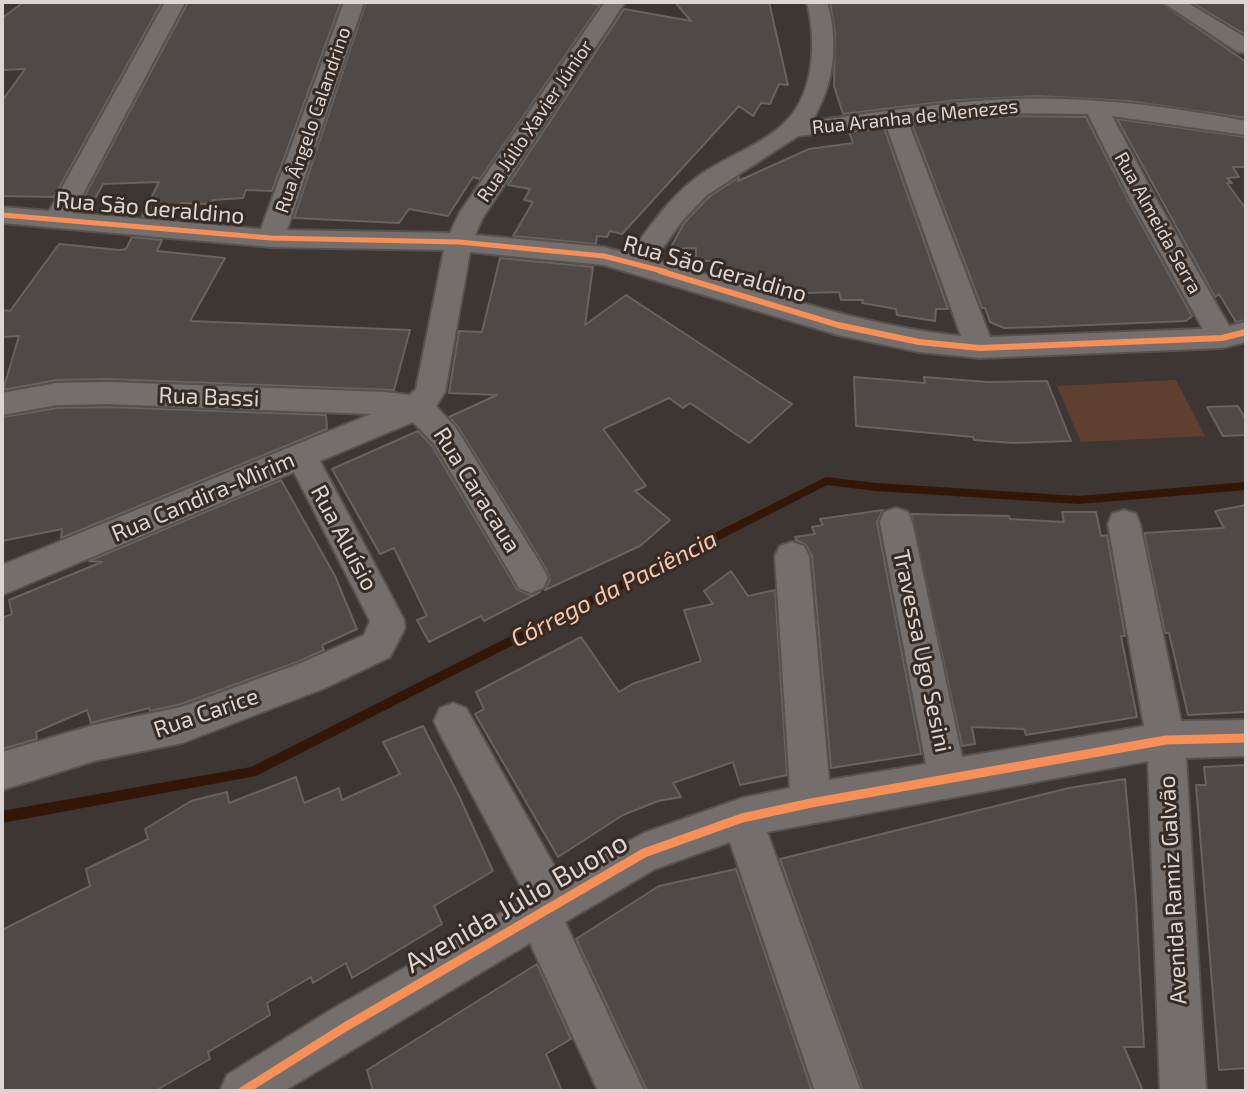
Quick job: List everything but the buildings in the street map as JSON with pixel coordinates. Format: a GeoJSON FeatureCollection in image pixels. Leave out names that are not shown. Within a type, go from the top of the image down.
{"type":"FeatureCollection","features":[{"type":"Feature","properties":{"kind":"street"},"geometry":{"type":"LineString","coordinates":[[57,219],[175,2]]}},
{"type":"Feature","properties":{"kind":"street","name":"Rua Ângelo Calandrino"},"geometry":{"type":"LineString","coordinates":[[271,238],[354,2]]}},
{"type":"Feature","properties":{"kind":"street","name":"Rua Júlio Xavier Júnior"},"geometry":{"type":"LineString","coordinates":[[411,411],[430,392],[459,243],[469,218],[615,2]]}},
{"type":"Feature","properties":{"kind":"street"},"geometry":{"type":"LineString","coordinates":[[637,264],[676,209],[696,190],[792,130],[813,95],[823,61],[822,27],[817,2]]}},
{"type":"Feature","properties":{"kind":"street"},"geometry":{"type":"LineString","coordinates":[[1172,2],[1246,47]]}},
{"type":"Feature","properties":{"kind":"street","name":"Rua Aranha de Menezes"},"geometry":{"type":"LineString","coordinates":[[792,130],[961,109],[1010,106],[1097,108],[1171,115],[1246,128]]}},
{"type":"Feature","properties":{"kind":"street","name":"Rua Almeida Serra"},"geometry":{"type":"LineString","coordinates":[[1097,108],[1142,197],[1234,335]]}},
{"type":"Feature","properties":{"kind":"street"},"geometry":{"type":"LineString","coordinates":[[895,118],[980,348]]}},
{"type":"Feature","properties":{"kind":"street","name":"Rua São Geraldino"},"geometry":{"type":"LineString","coordinates":[[2,215],[271,238],[459,243],[557,250],[637,264],[838,325],[919,342],[980,348],[1234,335]]}},
{"type":"Feature","properties":{"kind":"street","name":"Rua Bassi"},"geometry":{"type":"LineString","coordinates":[[2,404],[57,394],[107,393],[385,403],[411,411]]}},
{"type":"Feature","properties":{"kind":"street","name":"Rua Candira-Mirim"},"geometry":{"type":"LineString","coordinates":[[2,580],[411,411]]}},
{"type":"Feature","properties":{"kind":"street","name":"Rua Caracaua"},"geometry":{"type":"LineString","coordinates":[[411,411],[434,421],[445,436],[531,578]]}},
{"type":"Feature","properties":{"kind":"street","name":"Rua Aluísio"},"geometry":{"type":"LineString","coordinates":[[301,456],[387,620]]}},
{"type":"Feature","properties":{"kind":"street","name":"Travessa Ugo Sesini"},"geometry":{"type":"LineString","coordinates":[[896,522],[948,780]]}},
{"type":"Feature","properties":{"kind":"street","name":"Avenida Ramiz Galvão"},"geometry":{"type":"LineString","coordinates":[[1124,524],[1166,740],[1183,1091]]}},
{"type":"Feature","properties":{"kind":"street"},"geometry":{"type":"LineString","coordinates":[[792,556],[811,803]]}},
{"type":"Feature","properties":{"kind":"street","name":"Rua Carice"},"geometry":{"type":"LineString","coordinates":[[2,771],[94,743],[174,727],[312,676],[377,646],[387,628],[387,620]]}},
{"type":"Feature","properties":{"kind":"street"},"geometry":{"type":"LineString","coordinates":[[453,720],[547,910],[621,1091]]}},
{"type":"Feature","properties":{"kind":"street","name":"Avenida Júlio Buono"},"geometry":{"type":"LineString","coordinates":[[252,1089],[345,1027],[644,853],[742,818],[811,803],[1166,740],[1244,743]]}},
{"type":"Feature","properties":{"kind":"street"},"geometry":{"type":"LineString","coordinates":[[742,818],[838,1091]]}},
{"type":"Feature","properties":{"kind":"shaded area"},"geometry":{"type":"Polygon","coordinates":[[[1176,380],[1205,436],[1081,442],[1057,386],[1176,380]]]}},
{"type":"Feature","properties":{"kind":"waterway","name":"Córrego da Paciência"},"geometry":{"type":"LineString","coordinates":[[2,817],[252,772],[826,481],[876,487],[1079,500],[1246,486]]}},
{"type":"Feature","properties":{"kind":"cycle path"},"geometry":{"type":"LineString","coordinates":[[2,215],[271,238],[459,242],[604,256],[838,325],[919,342],[980,348],[1222,338],[1246,332]]}},
{"type":"Feature","properties":{"kind":"cycle path"},"geometry":{"type":"LineString","coordinates":[[243,1091],[345,1027],[644,853],[742,818],[811,803],[1166,740],[1246,738]]}}]}
